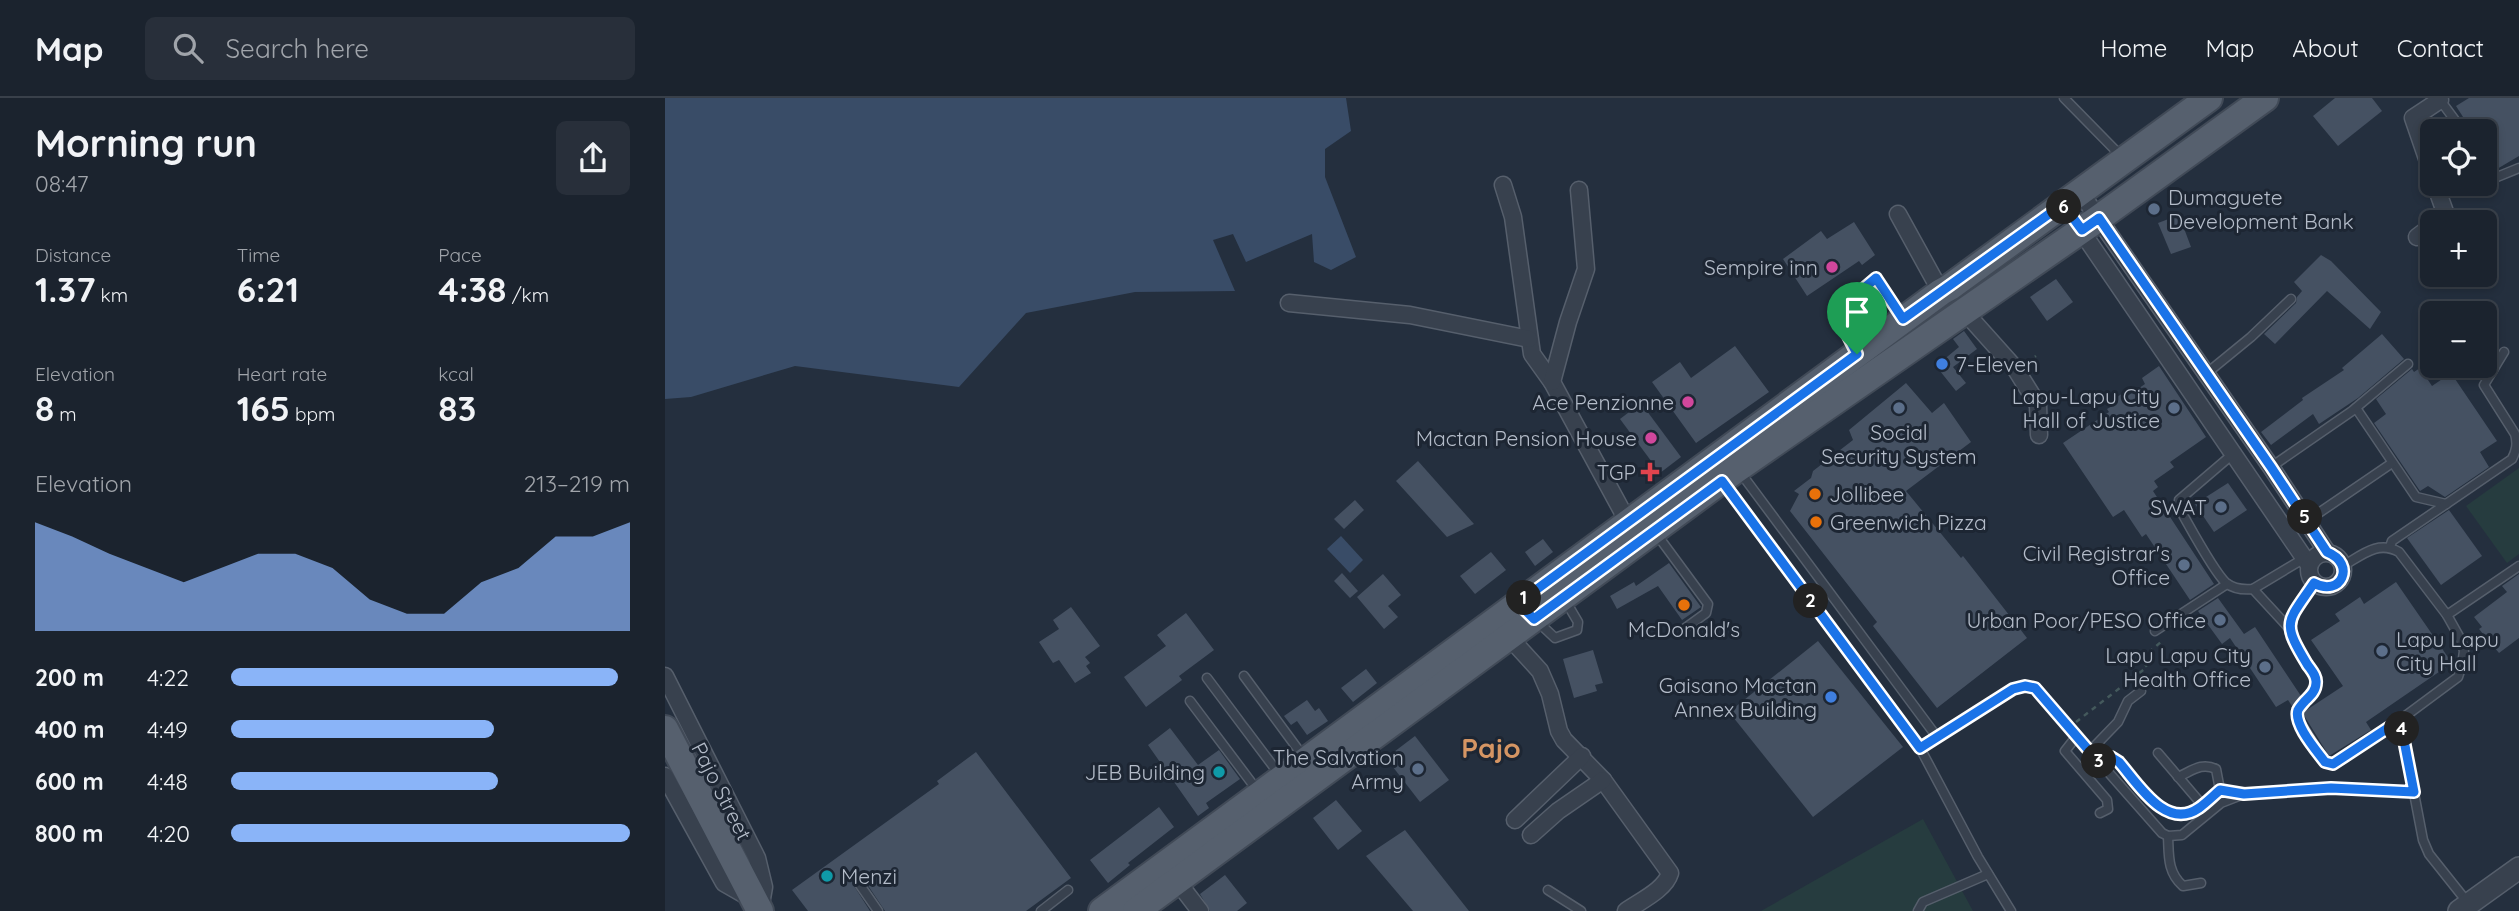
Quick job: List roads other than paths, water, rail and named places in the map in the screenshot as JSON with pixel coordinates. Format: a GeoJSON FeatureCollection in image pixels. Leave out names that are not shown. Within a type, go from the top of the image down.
{"type":"FeatureCollection","features":[{"type":"Feature","properties":{"kind":"main road"},"geometry":{"type":"LineString","coordinates":[[1102,911],[1336,738],[1526,611],[1628,522],[2209,98]]}},
{"type":"Feature","properties":{"kind":"main road"},"geometry":{"type":"LineString","coordinates":[[1136,911],[1510,638],[1526,611],[1563,598],[1730,475],[2090,224],[2265,98]]}},
{"type":"Feature","properties":{"kind":"main road"},"geometry":{"type":"LineString","coordinates":[[665,729],[759,902]]}},
{"type":"Feature","properties":{"kind":"main road"},"geometry":{"type":"LineString","coordinates":[[1084,911],[1322,736],[1336,738]]}},
{"type":"Feature","properties":{"kind":"street"},"geometry":{"type":"LineString","coordinates":[[2420,138],[2413,118],[2439,99]]}},
{"type":"Feature","properties":{"kind":"street"},"geometry":{"type":"LineString","coordinates":[[1503,185],[1513,217],[1532,354],[1552,382],[1628,522]]}},
{"type":"Feature","properties":{"kind":"street"},"geometry":{"type":"LineString","coordinates":[[1552,382],[1586,269],[1579,190]]}},
{"type":"Feature","properties":{"kind":"street"},"geometry":{"type":"LineString","coordinates":[[2071,198],[2207,373],[2327,552],[2337,556],[2343,566],[2343,575],[2339,582],[2322,588],[2308,575],[2306,562],[2220,433],[2090,224]]}},
{"type":"Feature","properties":{"kind":"street"},"geometry":{"type":"LineString","coordinates":[[1898,214],[1941,292]]}},
{"type":"Feature","properties":{"kind":"street"},"geometry":{"type":"LineString","coordinates":[[1289,303],[1410,315],[1529,339]]}},
{"type":"Feature","properties":{"kind":"street"},"geometry":{"type":"LineString","coordinates":[[1964,311],[2015,368],[2038,405],[2039,435]]}},
{"type":"Feature","properties":{"kind":"street"},"geometry":{"type":"LineString","coordinates":[[2220,433],[2237,419]]}},
{"type":"Feature","properties":{"kind":"street"},"geometry":{"type":"LineString","coordinates":[[2306,562],[2327,552]]}},
{"type":"Feature","properties":{"kind":"street"},"geometry":{"type":"LineString","coordinates":[[1510,638],[1540,671],[1550,694],[1559,731],[1604,780],[1670,873],[1668,880],[1626,911]]}},
{"type":"Feature","properties":{"kind":"street","name":"Pajo Street"},"geometry":{"type":"LineString","coordinates":[[665,676],[757,858],[759,902]]}},
{"type":"Feature","properties":{"kind":"street"},"geometry":{"type":"LineString","coordinates":[[1515,820],[1582,757]]}},
{"type":"Feature","properties":{"kind":"street"},"geometry":{"type":"LineString","coordinates":[[665,776],[723,883],[759,902]]}},
{"type":"Feature","properties":{"kind":"street"},"geometry":{"type":"LineString","coordinates":[[1531,835],[1557,811],[1604,780]]}},
{"type":"Feature","properties":{"kind":"street"},"geometry":{"type":"LineString","coordinates":[[2473,906],[2519,868]]}},
{"type":"Feature","properties":{"kind":"street"},"geometry":{"type":"LineString","coordinates":[[1177,881],[1201,911]]}},
{"type":"Feature","properties":{"kind":"lane"},"geometry":{"type":"LineString","coordinates":[[2064,98],[2124,159]]}},
{"type":"Feature","properties":{"kind":"lane"},"geometry":{"type":"LineString","coordinates":[[2439,99],[2454,119]]}},
{"type":"Feature","properties":{"kind":"lane"},"geometry":{"type":"LineString","coordinates":[[2497,177],[2519,168]]}},
{"type":"Feature","properties":{"kind":"lane"},"geometry":{"type":"LineString","coordinates":[[1857,354],[1836,312],[1876,278],[1903,319]]}},
{"type":"Feature","properties":{"kind":"lane"},"geometry":{"type":"LineString","coordinates":[[2207,373],[2291,299]]}},
{"type":"Feature","properties":{"kind":"lane"},"geometry":{"type":"LineString","coordinates":[[2389,547],[2392,541],[2446,503],[2506,465],[2516,452],[2515,434],[2484,385],[2504,352]]}},
{"type":"Feature","properties":{"kind":"lane"},"geometry":{"type":"LineString","coordinates":[[2271,467],[2356,408],[2408,364]]}},
{"type":"Feature","properties":{"kind":"lane"},"geometry":{"type":"LineString","coordinates":[[2356,408],[2416,497],[2446,503]]}},
{"type":"Feature","properties":{"kind":"lane"},"geometry":{"type":"LineString","coordinates":[[2234,453],[2179,500],[2179,508],[2227,584],[2243,590],[2253,589],[2306,562]]}},
{"type":"Feature","properties":{"kind":"lane"},"geometry":{"type":"LineString","coordinates":[[2307,521],[2392,463]]}},
{"type":"Feature","properties":{"kind":"lane"},"geometry":{"type":"LineString","coordinates":[[1730,475],[1789,539],[1937,737]]}},
{"type":"Feature","properties":{"kind":"lane"},"geometry":{"type":"LineString","coordinates":[[1730,475],[1774,551],[1920,748],[2011,911]]}},
{"type":"Feature","properties":{"kind":"lane"},"geometry":{"type":"LineString","coordinates":[[1654,530],[1709,604],[1706,613],[1683,629]]}},
{"type":"Feature","properties":{"kind":"lane"},"geometry":{"type":"LineString","coordinates":[[1774,551],[1789,539]]}},
{"type":"Feature","properties":{"kind":"lane"},"geometry":{"type":"LineString","coordinates":[[2314,583],[2290,619],[2291,638],[2315,676],[2316,684],[2314,691],[2298,709],[2298,719],[2325,762],[2333,764],[2400,720],[2458,677],[2464,651],[2447,615],[2399,552],[2389,547],[2376,548],[2343,566]]}},
{"type":"Feature","properties":{"kind":"lane"},"geometry":{"type":"LineString","coordinates":[[2447,615],[2519,566]]}},
{"type":"Feature","properties":{"kind":"lane"},"geometry":{"type":"LineString","coordinates":[[2155,631],[2227,584]]}},
{"type":"Feature","properties":{"kind":"lane"},"geometry":{"type":"LineString","coordinates":[[2253,589],[2289,628]]}},
{"type":"Feature","properties":{"kind":"lane"},"geometry":{"type":"LineString","coordinates":[[1244,676],[1300,752]]}},
{"type":"Feature","properties":{"kind":"lane"},"geometry":{"type":"LineString","coordinates":[[1207,678],[1276,770]]}},
{"type":"Feature","properties":{"kind":"lane"},"geometry":{"type":"LineString","coordinates":[[1920,748],[2013,689],[2025,686],[2035,688],[2089,752],[2162,833],[2168,836],[2182,835],[2221,803],[2244,794]]}},
{"type":"Feature","properties":{"kind":"lane"},"geometry":{"type":"LineString","coordinates":[[2089,752],[2117,722],[2128,701],[2141,691]]}},
{"type":"Feature","properties":{"kind":"lane"},"geometry":{"type":"LineString","coordinates":[[1190,701],[1254,786]]}},
{"type":"Feature","properties":{"kind":"lane"},"geometry":{"type":"LineString","coordinates":[[2400,720],[2423,840],[2429,854],[2473,906]]}},
{"type":"Feature","properties":{"kind":"lane"},"geometry":{"type":"LineString","coordinates":[[2076,737],[2066,751],[2107,800],[2108,809],[2100,813]]}},
{"type":"Feature","properties":{"kind":"lane"},"geometry":{"type":"LineString","coordinates":[[2158,753],[2209,814]]}},
{"type":"Feature","properties":{"kind":"lane"},"geometry":{"type":"LineString","coordinates":[[2098,761],[2103,757],[2111,757],[2119,762],[2164,812],[2177,815],[2197,810],[2220,790],[2244,794],[2331,788],[2414,792]]}},
{"type":"Feature","properties":{"kind":"lane"},"geometry":{"type":"LineString","coordinates":[[2178,777],[2208,765],[2216,769],[2220,790]]}},
{"type":"Feature","properties":{"kind":"lane"},"geometry":{"type":"LineString","coordinates":[[2168,836],[2170,868],[2175,879],[2183,886],[2201,883]]}},
{"type":"Feature","properties":{"kind":"lane"},"geometry":{"type":"LineString","coordinates":[[1918,911],[1923,902],[1930,898],[1988,874]]}},
{"type":"Feature","properties":{"kind":"lane"},"geometry":{"type":"LineString","coordinates":[[859,885],[878,911]]}},
{"type":"Feature","properties":{"kind":"lane"},"geometry":{"type":"LineString","coordinates":[[1041,911],[1068,890]]}},
{"type":"Feature","properties":{"kind":"lane"},"geometry":{"type":"LineString","coordinates":[[1548,890],[1581,911]]}},
{"type":"Feature","properties":{"kind":"water"},"geometry":{"type":"Polygon","coordinates":[[[665,98],[1346,98],[1351,131],[1325,149],[1325,177],[1356,257],[1331,270],[1314,262],[1312,234],[1246,262],[1233,234],[1213,240],[1235,291],[1135,292],[1026,313],[959,387],[795,366],[691,397],[665,399],[665,98]]]}},
{"type":"Feature","properties":{"kind":"water"},"geometry":{"type":"Polygon","coordinates":[[[1341,536],[1363,560],[1350,573],[1327,549],[1341,536]]]}},
{"type":"Feature","properties":{"kind":"place","name":"Dumaguete Development Bank"},"geometry":{"type":"Point","coordinates":[2154,209]}},
{"type":"Feature","properties":{"kind":"place","name":"Sempire inn"},"geometry":{"type":"Point","coordinates":[1832,267]}},
{"type":"Feature","properties":{"kind":"place","name":"7-Eleven"},"geometry":{"type":"Point","coordinates":[1942,364]}},
{"type":"Feature","properties":{"kind":"place","name":"Ace Penzionne"},"geometry":{"type":"Point","coordinates":[1688,402]}},
{"type":"Feature","properties":{"kind":"place","name":"Social Security System"},"geometry":{"type":"Point","coordinates":[1899,408]}},
{"type":"Feature","properties":{"kind":"place","name":"Lapu-Lapu City Hall of Justice"},"geometry":{"type":"Point","coordinates":[2174,408]}},
{"type":"Feature","properties":{"kind":"place","name":"Mactan Pension House"},"geometry":{"type":"Point","coordinates":[1651,438]}},
{"type":"Feature","properties":{"kind":"place","name":"TGP"},"geometry":{"type":"Point","coordinates":[1650,472]}},
{"type":"Feature","properties":{"kind":"place","name":"Jollibee"},"geometry":{"type":"Point","coordinates":[1815,494]}},
{"type":"Feature","properties":{"kind":"place","name":"SWAT"},"geometry":{"type":"Point","coordinates":[2221,507]}},
{"type":"Feature","properties":{"kind":"place","name":"Greenwich Pizza"},"geometry":{"type":"Point","coordinates":[1816,522]}},
{"type":"Feature","properties":{"kind":"place","name":"Civil Registrar's Office"},"geometry":{"type":"Point","coordinates":[2184,565]}},
{"type":"Feature","properties":{"kind":"place","name":"McDonald's"},"geometry":{"type":"Point","coordinates":[1684,605]}},
{"type":"Feature","properties":{"kind":"place","name":"Urban Poor/PESO Office"},"geometry":{"type":"Point","coordinates":[2220,620]}},
{"type":"Feature","properties":{"kind":"place","name":"Lapu Lapu City Hall"},"geometry":{"type":"Point","coordinates":[2382,651]}},
{"type":"Feature","properties":{"kind":"place","name":"Lapu Lapu City Health Office"},"geometry":{"type":"Point","coordinates":[2265,667]}},
{"type":"Feature","properties":{"kind":"place","name":"Gaisano Mactan Annex Building"},"geometry":{"type":"Point","coordinates":[1831,697]}},
{"type":"Feature","properties":{"kind":"place","name":"The Salvation Army"},"geometry":{"type":"Point","coordinates":[1418,769]}},
{"type":"Feature","properties":{"kind":"place","name":"JEB Building"},"geometry":{"type":"Point","coordinates":[1219,772]}},
{"type":"Feature","properties":{"kind":"place","name":"Menzi"},"geometry":{"type":"Point","coordinates":[827,876]}},
{"type":"Feature","properties":{"kind":"district","name":"Pajo"},"geometry":{"type":"Point","coordinates":[1491,747]}}]}
